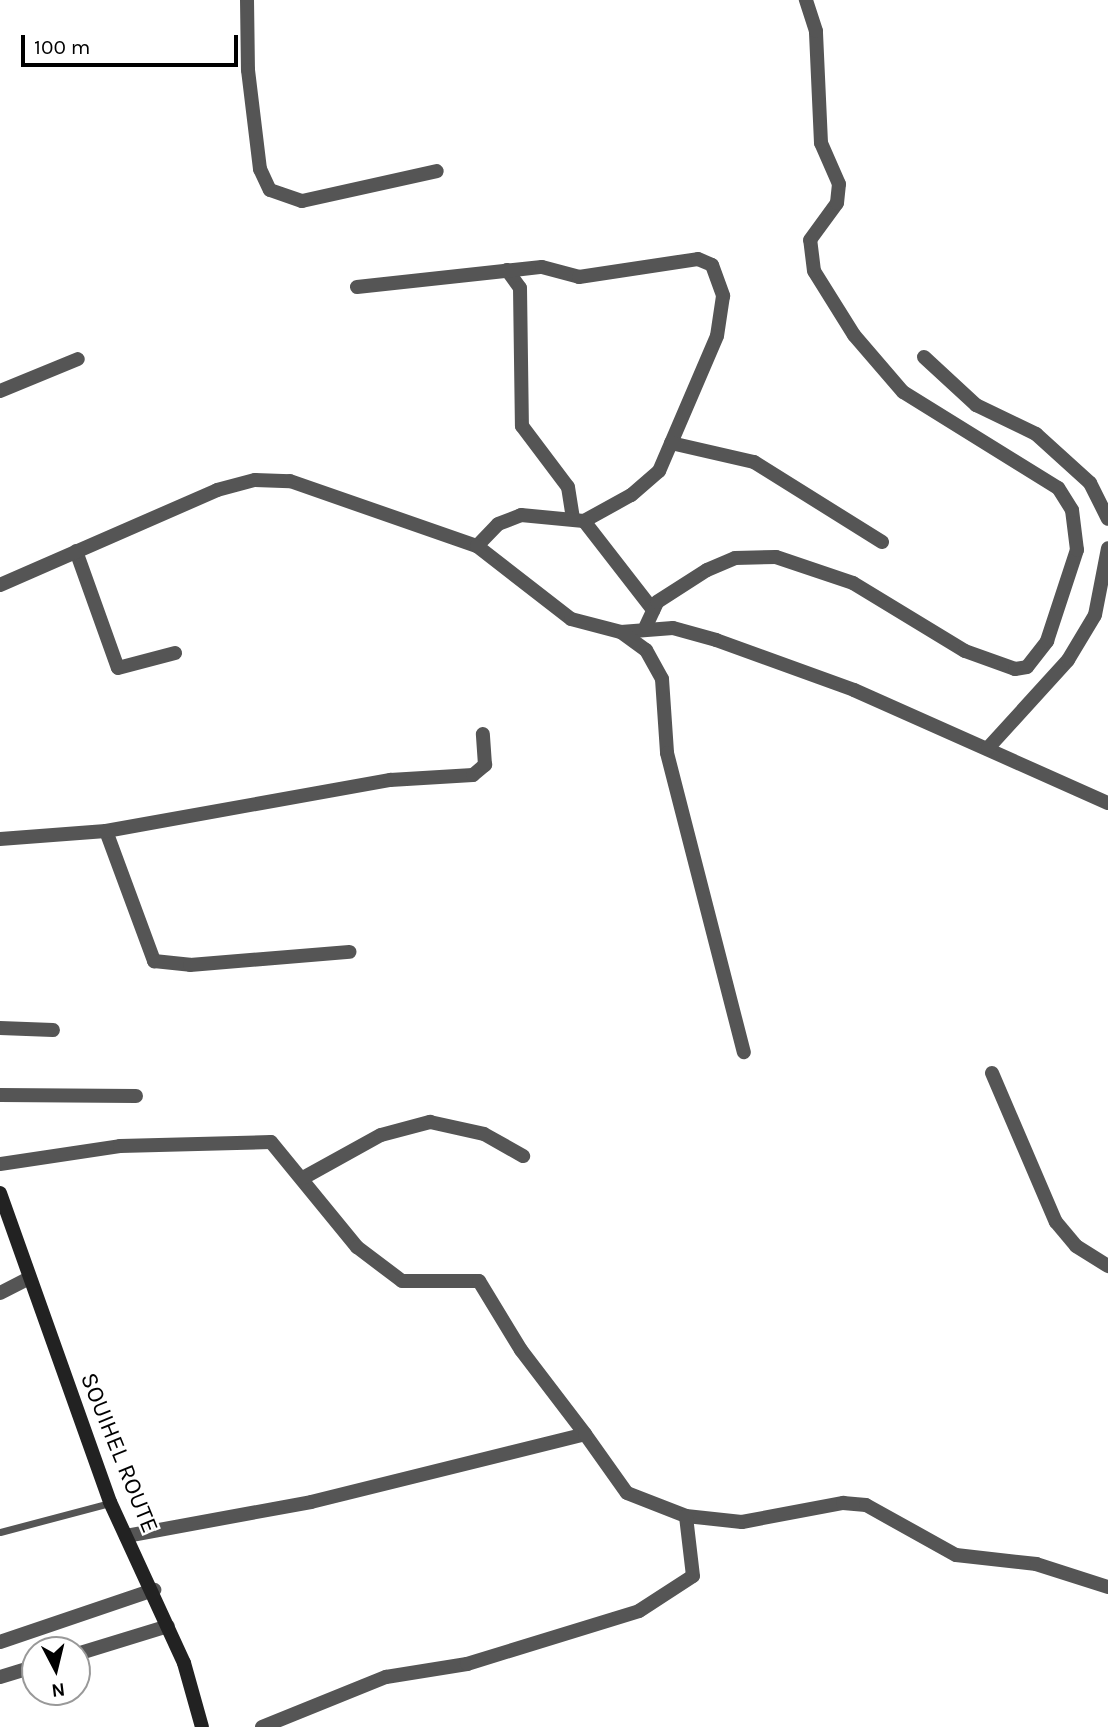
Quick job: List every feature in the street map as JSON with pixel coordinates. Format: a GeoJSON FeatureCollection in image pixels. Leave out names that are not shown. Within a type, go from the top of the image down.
{"type":"FeatureCollection","features":[{"type":"Feature","properties":{"kind":"main road","name":"SOUIHEL ROUTE"},"geometry":{"type":"LineString","coordinates":[[0,1194],[110,1502],[154,1590],[202,1727]]}},
{"type":"Feature","properties":{"kind":"street"},"geometry":{"type":"LineString","coordinates":[[247,0],[248,70],[260,169],[270,190],[302,201],[438,171]]}},
{"type":"Feature","properties":{"kind":"street"},"geometry":{"type":"LineString","coordinates":[[646,626],[653,610],[673,590],[735,558],[776,557],[853,583],[965,651],[1015,669],[1027,667],[1047,641],[1077,550],[1072,510],[1058,488],[902,391],[854,335],[814,271],[810,240],[837,203],[839,184],[821,143],[816,31],[806,0]]}},
{"type":"Feature","properties":{"kind":"street"},"geometry":{"type":"LineString","coordinates":[[357,288],[506,270],[542,268],[579,277],[698,259],[712,265],[723,296],[717,336],[671,443],[646,485],[578,519],[521,515],[498,524],[477,545]]}},
{"type":"Feature","properties":{"kind":"street"},"geometry":{"type":"LineString","coordinates":[[506,270],[520,288],[522,426],[568,486],[578,519],[653,610]]}},
{"type":"Feature","properties":{"kind":"street"},"geometry":{"type":"LineString","coordinates":[[925,356],[976,405],[1036,434],[1090,483],[1108,519]]}},
{"type":"Feature","properties":{"kind":"street"},"geometry":{"type":"LineString","coordinates":[[0,391],[78,359]]}},
{"type":"Feature","properties":{"kind":"street"},"geometry":{"type":"LineString","coordinates":[[671,443],[754,462],[882,542]]}},
{"type":"Feature","properties":{"kind":"street"},"geometry":{"type":"LineString","coordinates":[[0,585],[76,551],[255,480],[290,481],[477,545],[570,619],[621,632],[646,650],[662,679],[667,753],[744,1052]]}},
{"type":"Feature","properties":{"kind":"street"},"geometry":{"type":"LineString","coordinates":[[988,748],[1068,660],[1088,626],[1108,548]]}},
{"type":"Feature","properties":{"kind":"street"},"geometry":{"type":"LineString","coordinates":[[76,551],[118,668],[175,653]]}},
{"type":"Feature","properties":{"kind":"street"},"geometry":{"type":"LineString","coordinates":[[621,632],[646,626],[716,640],[988,748],[1108,803]]}},
{"type":"Feature","properties":{"kind":"street"},"geometry":{"type":"LineString","coordinates":[[0,839],[106,831],[390,780],[473,775],[485,765],[483,734]]}},
{"type":"Feature","properties":{"kind":"street"},"geometry":{"type":"LineString","coordinates":[[106,831],[154,961],[190,965],[349,952]]}},
{"type":"Feature","properties":{"kind":"street"},"geometry":{"type":"LineString","coordinates":[[0,1028],[53,1030]]}},
{"type":"Feature","properties":{"kind":"street"},"geometry":{"type":"LineString","coordinates":[[992,1073],[1056,1222],[1076,1246],[1108,1266]]}},
{"type":"Feature","properties":{"kind":"street"},"geometry":{"type":"LineString","coordinates":[[0,1095],[136,1096]]}},
{"type":"Feature","properties":{"kind":"street"},"geometry":{"type":"LineString","coordinates":[[303,1178],[381,1135],[430,1122],[484,1134],[523,1156]]}},
{"type":"Feature","properties":{"kind":"street"},"geometry":{"type":"LineString","coordinates":[[0,1164],[120,1146],[255,1139],[275,1145],[357,1247],[402,1280],[479,1281],[521,1350],[626,1493],[686,1516],[742,1522],[843,1503],[866,1505],[956,1555],[1036,1564],[1108,1587]]}},
{"type":"Feature","properties":{"kind":"street"},"geometry":{"type":"LineString","coordinates":[[0,1293],[29,1278]]}},
{"type":"Feature","properties":{"kind":"street"},"geometry":{"type":"LineString","coordinates":[[126,1536],[311,1502],[585,1434]]}},
{"type":"Feature","properties":{"kind":"street"},"geometry":{"type":"LineString","coordinates":[[262,1727],[386,1677],[479,1661],[639,1611],[693,1576],[686,1516]]}},
{"type":"Feature","properties":{"kind":"street"},"geometry":{"type":"LineString","coordinates":[[0,1642],[154,1590]]}},
{"type":"Feature","properties":{"kind":"street"},"geometry":{"type":"LineString","coordinates":[[91,1650],[168,1626]]}},
{"type":"Feature","properties":{"kind":"street"},"geometry":{"type":"LineString","coordinates":[[0,1677],[21,1670]]}},
{"type":"Feature","properties":{"kind":"lane"},"geometry":{"type":"LineString","coordinates":[[0,1532],[110,1502]]}}]}
